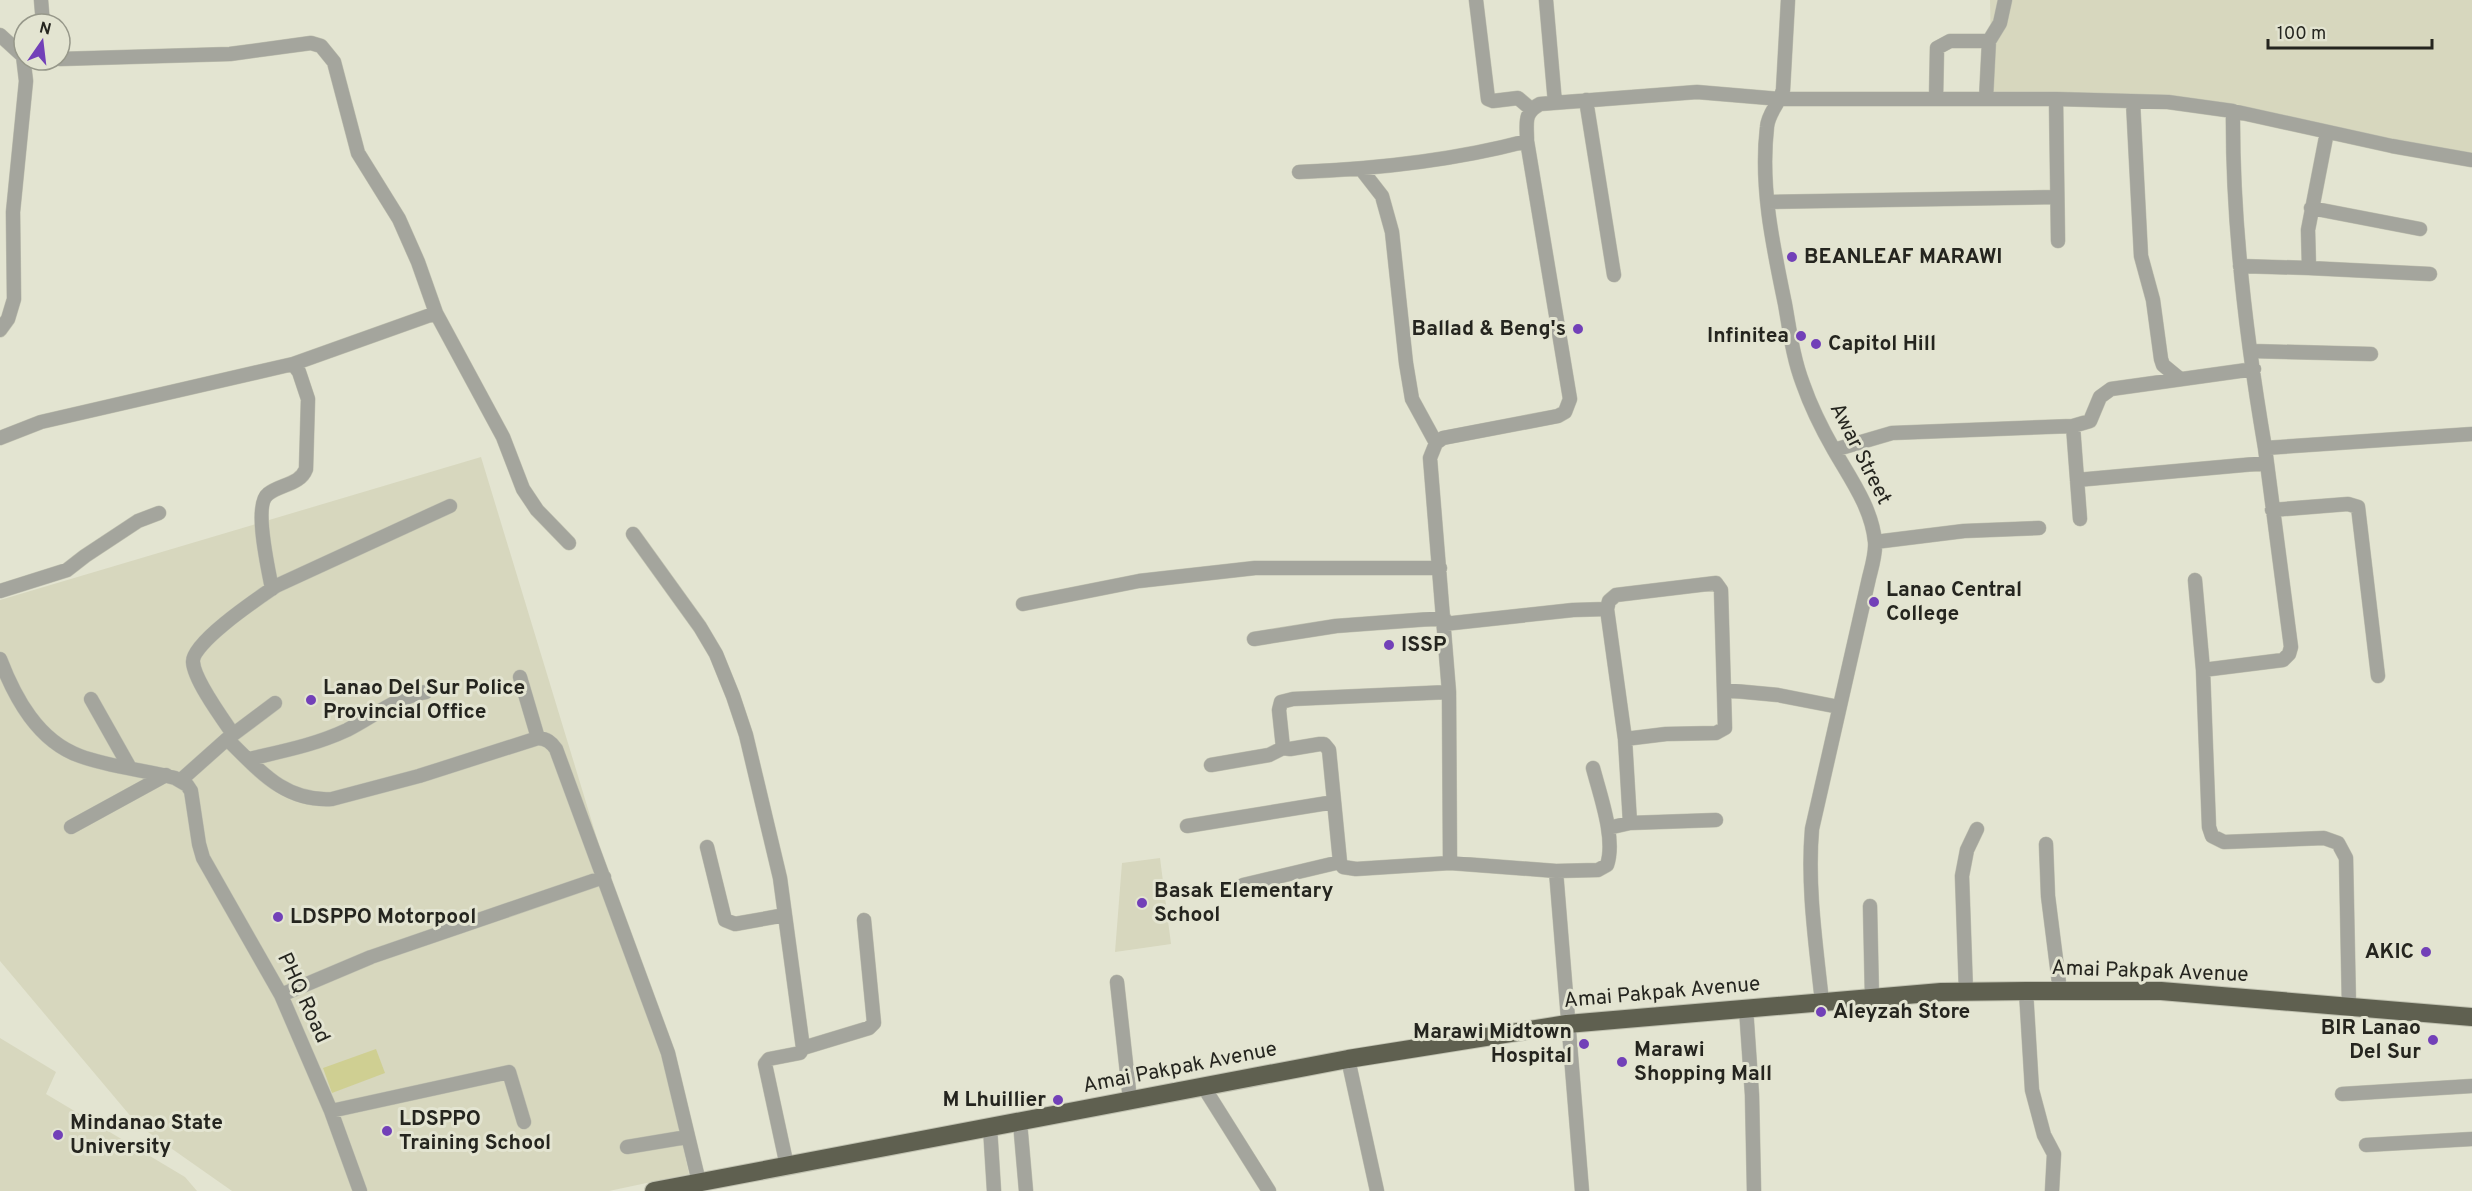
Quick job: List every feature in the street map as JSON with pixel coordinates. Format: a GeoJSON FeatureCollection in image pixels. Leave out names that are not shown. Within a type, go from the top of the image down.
{"type":"FeatureCollection","features":[{"type":"Feature","properties":{"kind":"highway","name":"Amai Pakpak Avenue"},"geometry":{"type":"LineString","coordinates":[[654,1191],[1348,1059],[1567,1024],[1872,998],[2026,991],[2161,991],[2472,1017]]}},
{"type":"Feature","properties":{"kind":"street"},"geometry":{"type":"LineString","coordinates":[[1476,0],[1488,99],[1518,98],[1531,109]]}},
{"type":"Feature","properties":{"kind":"street"},"geometry":{"type":"LineString","coordinates":[[1546,0],[1555,103]]}},
{"type":"Feature","properties":{"kind":"street","name":"Awar Street"},"geometry":{"type":"LineString","coordinates":[[1788,0],[1781,99],[1769,116],[1767,127],[1765,173],[1769,226],[1792,352],[1818,421],[1869,517],[1875,542],[1869,578],[1819,794],[1810,853],[1822,1002]]}},
{"type":"Feature","properties":{"kind":"street"},"geometry":{"type":"LineString","coordinates":[[1986,99],[1989,41],[2000,23],[2005,0]]}},
{"type":"Feature","properties":{"kind":"street"},"geometry":{"type":"LineString","coordinates":[[0,35],[12,46]]}},
{"type":"Feature","properties":{"kind":"street"},"geometry":{"type":"LineString","coordinates":[[1936,99],[1937,48],[1950,41],[1989,41]]}},
{"type":"Feature","properties":{"kind":"street"},"geometry":{"type":"LineString","coordinates":[[72,59],[230,54],[311,43],[321,46],[334,62],[347,104],[358,153],[399,219],[418,262],[436,313],[503,437],[524,489],[537,510],[570,543]]}},
{"type":"Feature","properties":{"kind":"street"},"geometry":{"type":"LineString","coordinates":[[0,330],[8,319],[14,299],[13,212],[26,81],[25,72]]}},
{"type":"Feature","properties":{"kind":"street"},"geometry":{"type":"LineString","coordinates":[[1450,863],[1449,692],[1430,458],[1436,443],[1443,438],[1558,416],[1566,412],[1570,399],[1527,141],[1528,114],[1531,109],[1540,104],[1697,92],[1781,99],[2056,99],[2192,105],[2233,111],[2472,160]]}},
{"type":"Feature","properties":{"kind":"street"},"geometry":{"type":"LineString","coordinates":[[2056,99],[2058,241]]}},
{"type":"Feature","properties":{"kind":"street"},"geometry":{"type":"LineString","coordinates":[[1586,100],[1614,274]]}},
{"type":"Feature","properties":{"kind":"street"},"geometry":{"type":"LineString","coordinates":[[2133,102],[2142,256],[2153,300],[2161,359],[2163,365],[2180,379]]}},
{"type":"Feature","properties":{"kind":"street"},"geometry":{"type":"LineString","coordinates":[[2203,670],[2283,660],[2291,648],[2240,266],[2232,160],[2233,111]]}},
{"type":"Feature","properties":{"kind":"street"},"geometry":{"type":"LineString","coordinates":[[2309,268],[2307,230],[2327,132]]}},
{"type":"Feature","properties":{"kind":"street"},"geometry":{"type":"LineString","coordinates":[[1299,172],[1361,169],[1457,158],[1527,141]]}},
{"type":"Feature","properties":{"kind":"street"},"geometry":{"type":"LineString","coordinates":[[1361,169],[1382,196],[1392,232],[1412,399],[1436,443]]}},
{"type":"Feature","properties":{"kind":"street"},"geometry":{"type":"LineString","coordinates":[[1767,202],[2056,197]]}},
{"type":"Feature","properties":{"kind":"street"},"geometry":{"type":"LineString","coordinates":[[2311,208],[2420,229]]}},
{"type":"Feature","properties":{"kind":"street"},"geometry":{"type":"LineString","coordinates":[[2240,266],[2430,274]]}},
{"type":"Feature","properties":{"kind":"street"},"geometry":{"type":"LineString","coordinates":[[0,438],[41,422],[293,364],[436,313]]}},
{"type":"Feature","properties":{"kind":"street"},"geometry":{"type":"LineString","coordinates":[[2251,351],[2371,354]]}},
{"type":"Feature","properties":{"kind":"street"},"geometry":{"type":"LineString","coordinates":[[272,589],[263,545],[262,504],[267,494],[300,479],[306,470],[308,399],[299,372],[293,364]]}},
{"type":"Feature","properties":{"kind":"street"},"geometry":{"type":"LineString","coordinates":[[1834,450],[1892,433],[2073,426],[2092,419],[2100,397],[2112,389],[2254,369]]}},
{"type":"Feature","properties":{"kind":"street"},"geometry":{"type":"LineString","coordinates":[[2073,426],[2080,519]]}},
{"type":"Feature","properties":{"kind":"street"},"geometry":{"type":"LineString","coordinates":[[2265,448],[2472,434]]}},
{"type":"Feature","properties":{"kind":"street"},"geometry":{"type":"LineString","coordinates":[[2077,480],[2266,463]]}},
{"type":"Feature","properties":{"kind":"street"},"geometry":{"type":"LineString","coordinates":[[2272,510],[2348,504],[2358,507],[2379,676]]}},
{"type":"Feature","properties":{"kind":"street"},"geometry":{"type":"LineString","coordinates":[[450,506],[253,600],[222,625],[195,652],[192,664],[230,737],[249,759],[289,793],[318,800],[332,799],[418,776],[538,738],[544,739],[556,750],[668,1053],[699,1182]]}},
{"type":"Feature","properties":{"kind":"street"},"geometry":{"type":"LineString","coordinates":[[0,591],[67,570],[85,555],[138,521],[159,513]]}},
{"type":"Feature","properties":{"kind":"street"},"geometry":{"type":"LineString","coordinates":[[1875,542],[1964,531],[2039,528]]}},
{"type":"Feature","properties":{"kind":"street"},"geometry":{"type":"LineString","coordinates":[[633,534],[700,627],[716,654],[733,696],[758,782],[780,878],[803,1048],[800,1053],[769,1059],[765,1064],[787,1166]]}},
{"type":"Feature","properties":{"kind":"street"},"geometry":{"type":"LineString","coordinates":[[1023,604],[1139,581],[1255,567],[1440,568]]}},
{"type":"Feature","properties":{"kind":"street"},"geometry":{"type":"LineString","coordinates":[[2195,580],[2203,670],[2209,827],[2212,836],[2224,842],[2324,838],[2338,843],[2346,858],[2349,1006]]}},
{"type":"Feature","properties":{"kind":"street"},"geometry":{"type":"LineString","coordinates":[[1625,739],[1665,734],[1720,732],[1726,725],[1721,590],[1716,582],[1616,595],[1609,601],[1607,609],[1625,739],[1630,823]]}},
{"type":"Feature","properties":{"kind":"street"},"geometry":{"type":"LineString","coordinates":[[1254,639],[1336,626],[1607,609]]}},
{"type":"Feature","properties":{"kind":"street"},"geometry":{"type":"LineString","coordinates":[[0,659],[10,685],[29,716],[44,733],[78,756],[181,780],[230,737],[275,703]]}},
{"type":"Feature","properties":{"kind":"street"},"geometry":{"type":"LineString","coordinates":[[520,677],[538,738]]}},
{"type":"Feature","properties":{"kind":"street"},"geometry":{"type":"LineString","coordinates":[[1724,690],[1778,695],[1839,707]]}},
{"type":"Feature","properties":{"kind":"street"},"geometry":{"type":"LineString","coordinates":[[249,759],[311,745],[345,731],[405,697],[426,692]]}},
{"type":"Feature","properties":{"kind":"street"},"geometry":{"type":"LineString","coordinates":[[1282,748],[1279,710],[1281,702],[1293,699],[1449,692]]}},
{"type":"Feature","properties":{"kind":"street"},"geometry":{"type":"LineString","coordinates":[[92,699],[130,768]]}},
{"type":"Feature","properties":{"kind":"street"},"geometry":{"type":"LineString","coordinates":[[1211,765],[1269,755],[1282,748],[1290,749],[1320,744],[1327,747],[1340,862],[1343,867],[1356,869],[1450,863],[1556,870],[1604,868],[1610,858],[1608,828],[1593,768]]}},
{"type":"Feature","properties":{"kind":"street"},"geometry":{"type":"LineString","coordinates":[[71,827],[166,775]]}},
{"type":"Feature","properties":{"kind":"street","name":"PHQ Road"},"geometry":{"type":"LineString","coordinates":[[181,780],[187,785],[193,799],[203,858],[281,995],[331,1112],[360,1191]]}},
{"type":"Feature","properties":{"kind":"street"},"geometry":{"type":"LineString","coordinates":[[1187,825],[1334,802]]}},
{"type":"Feature","properties":{"kind":"street"},"geometry":{"type":"LineString","coordinates":[[1608,828],[1630,823],[1716,820]]}},
{"type":"Feature","properties":{"kind":"street"},"geometry":{"type":"LineString","coordinates":[[1966,992],[1962,876],[1967,850],[1977,829]]}},
{"type":"Feature","properties":{"kind":"street"},"geometry":{"type":"LineString","coordinates":[[2046,844],[2048,896],[2060,991]]}},
{"type":"Feature","properties":{"kind":"street"},"geometry":{"type":"LineString","coordinates":[[707,847],[724,920],[727,923],[735,924],[785,915]]}},
{"type":"Feature","properties":{"kind":"street"},"geometry":{"type":"LineString","coordinates":[[1243,885],[1340,862]]}},
{"type":"Feature","properties":{"kind":"street"},"geometry":{"type":"LineString","coordinates":[[1556,870],[1582,1191]]}},
{"type":"Feature","properties":{"kind":"street"},"geometry":{"type":"LineString","coordinates":[[281,995],[371,957],[604,878]]}},
{"type":"Feature","properties":{"kind":"street"},"geometry":{"type":"LineString","coordinates":[[1870,906],[1872,998]]}},
{"type":"Feature","properties":{"kind":"street"},"geometry":{"type":"LineString","coordinates":[[803,1048],[869,1028],[874,1023],[864,920]]}},
{"type":"Feature","properties":{"kind":"street"},"geometry":{"type":"LineString","coordinates":[[1117,982],[1130,1100]]}},
{"type":"Feature","properties":{"kind":"street"},"geometry":{"type":"LineString","coordinates":[[2026,991],[2032,1090],[2044,1135],[2055,1154],[2052,1191]]}},
{"type":"Feature","properties":{"kind":"street"},"geometry":{"type":"LineString","coordinates":[[1746,1008],[1752,1083],[1753,1191]]}},
{"type":"Feature","properties":{"kind":"street"},"geometry":{"type":"LineString","coordinates":[[1348,1059],[1377,1191]]}},
{"type":"Feature","properties":{"kind":"street"},"geometry":{"type":"LineString","coordinates":[[331,1112],[509,1072],[524,1122]]}},
{"type":"Feature","properties":{"kind":"street"},"geometry":{"type":"LineString","coordinates":[[1203,1086],[1269,1191]]}},
{"type":"Feature","properties":{"kind":"street"},"geometry":{"type":"LineString","coordinates":[[2342,1094],[2472,1086]]}},
{"type":"Feature","properties":{"kind":"street"},"geometry":{"type":"LineString","coordinates":[[1020,1122],[1026,1191]]}},
{"type":"Feature","properties":{"kind":"street"},"geometry":{"type":"LineString","coordinates":[[990,1127],[994,1191]]}},
{"type":"Feature","properties":{"kind":"street"},"geometry":{"type":"LineString","coordinates":[[627,1147],[687,1137]]}},
{"type":"Feature","properties":{"kind":"street"},"geometry":{"type":"LineString","coordinates":[[2366,1145],[2472,1139]]}},
{"type":"Feature","properties":{"kind":"shaded area"},"geometry":{"type":"Polygon","coordinates":[[[1990,0],[2472,0],[2472,158],[2219,102],[1992,92],[1990,0]]]}},
{"type":"Feature","properties":{"kind":"shaded area"},"geometry":{"type":"Polygon","coordinates":[[[481,457],[664,1059],[689,1174],[609,1191],[232,1191],[138,1125],[0,961],[0,600],[481,457]]]}},
{"type":"Feature","properties":{"kind":"shaded area","name":"Basak Elementary School"},"geometry":{"type":"Polygon","coordinates":[[[1160,858],[1171,944],[1115,952],[1122,863],[1160,858]]]}},
{"type":"Feature","properties":{"kind":"shaded area","name":"Mindanao State University"},"geometry":{"type":"Polygon","coordinates":[[[0,1038],[56,1072],[46,1094],[185,1177],[197,1191],[0,1191],[0,1038]]]}},
{"type":"Feature","properties":{"kind":"green space"},"geometry":{"type":"Polygon","coordinates":[[[376,1049],[385,1073],[332,1093],[323,1068],[376,1049]]]}},
{"type":"Feature","properties":{"kind":"place","name":"BEANLEAF MARAWI"},"geometry":{"type":"Point","coordinates":[1792,257]}},
{"type":"Feature","properties":{"kind":"place","name":"Ballad & Beng's"},"geometry":{"type":"Point","coordinates":[1578,329]}},
{"type":"Feature","properties":{"kind":"place","name":"Infinitea"},"geometry":{"type":"Point","coordinates":[1801,336]}},
{"type":"Feature","properties":{"kind":"place","name":"Capitol Hill"},"geometry":{"type":"Point","coordinates":[1816,344]}},
{"type":"Feature","properties":{"kind":"place","name":"Lanao Central College"},"geometry":{"type":"Point","coordinates":[1874,602]}},
{"type":"Feature","properties":{"kind":"place","name":"ISSP"},"geometry":{"type":"Point","coordinates":[1389,645]}},
{"type":"Feature","properties":{"kind":"place","name":"Lanao Del Sur Police Provincial Office"},"geometry":{"type":"Point","coordinates":[311,700]}},
{"type":"Feature","properties":{"kind":"place","name":"Basak Elementary School"},"geometry":{"type":"Point","coordinates":[1142,903]}},
{"type":"Feature","properties":{"kind":"place","name":"LDSPPO Motorpool"},"geometry":{"type":"Point","coordinates":[278,917]}},
{"type":"Feature","properties":{"kind":"place","name":"AKIC"},"geometry":{"type":"Point","coordinates":[2426,952]}},
{"type":"Feature","properties":{"kind":"place","name":"Aleyzah Store"},"geometry":{"type":"Point","coordinates":[1821,1012]}},
{"type":"Feature","properties":{"kind":"place","name":"BIR Lanao Del Sur"},"geometry":{"type":"Point","coordinates":[2433,1040]}},
{"type":"Feature","properties":{"kind":"place","name":"Marawi Midtown Hospital"},"geometry":{"type":"Point","coordinates":[1584,1044]}},
{"type":"Feature","properties":{"kind":"place","name":"Marawi Shopping Mall"},"geometry":{"type":"Point","coordinates":[1622,1062]}},
{"type":"Feature","properties":{"kind":"place","name":"M Lhuillier"},"geometry":{"type":"Point","coordinates":[1058,1100]}},
{"type":"Feature","properties":{"kind":"place","name":"LDSPPO Training School"},"geometry":{"type":"Point","coordinates":[387,1131]}},
{"type":"Feature","properties":{"kind":"place","name":"Mindanao State University"},"geometry":{"type":"Point","coordinates":[58,1135]}}]}
